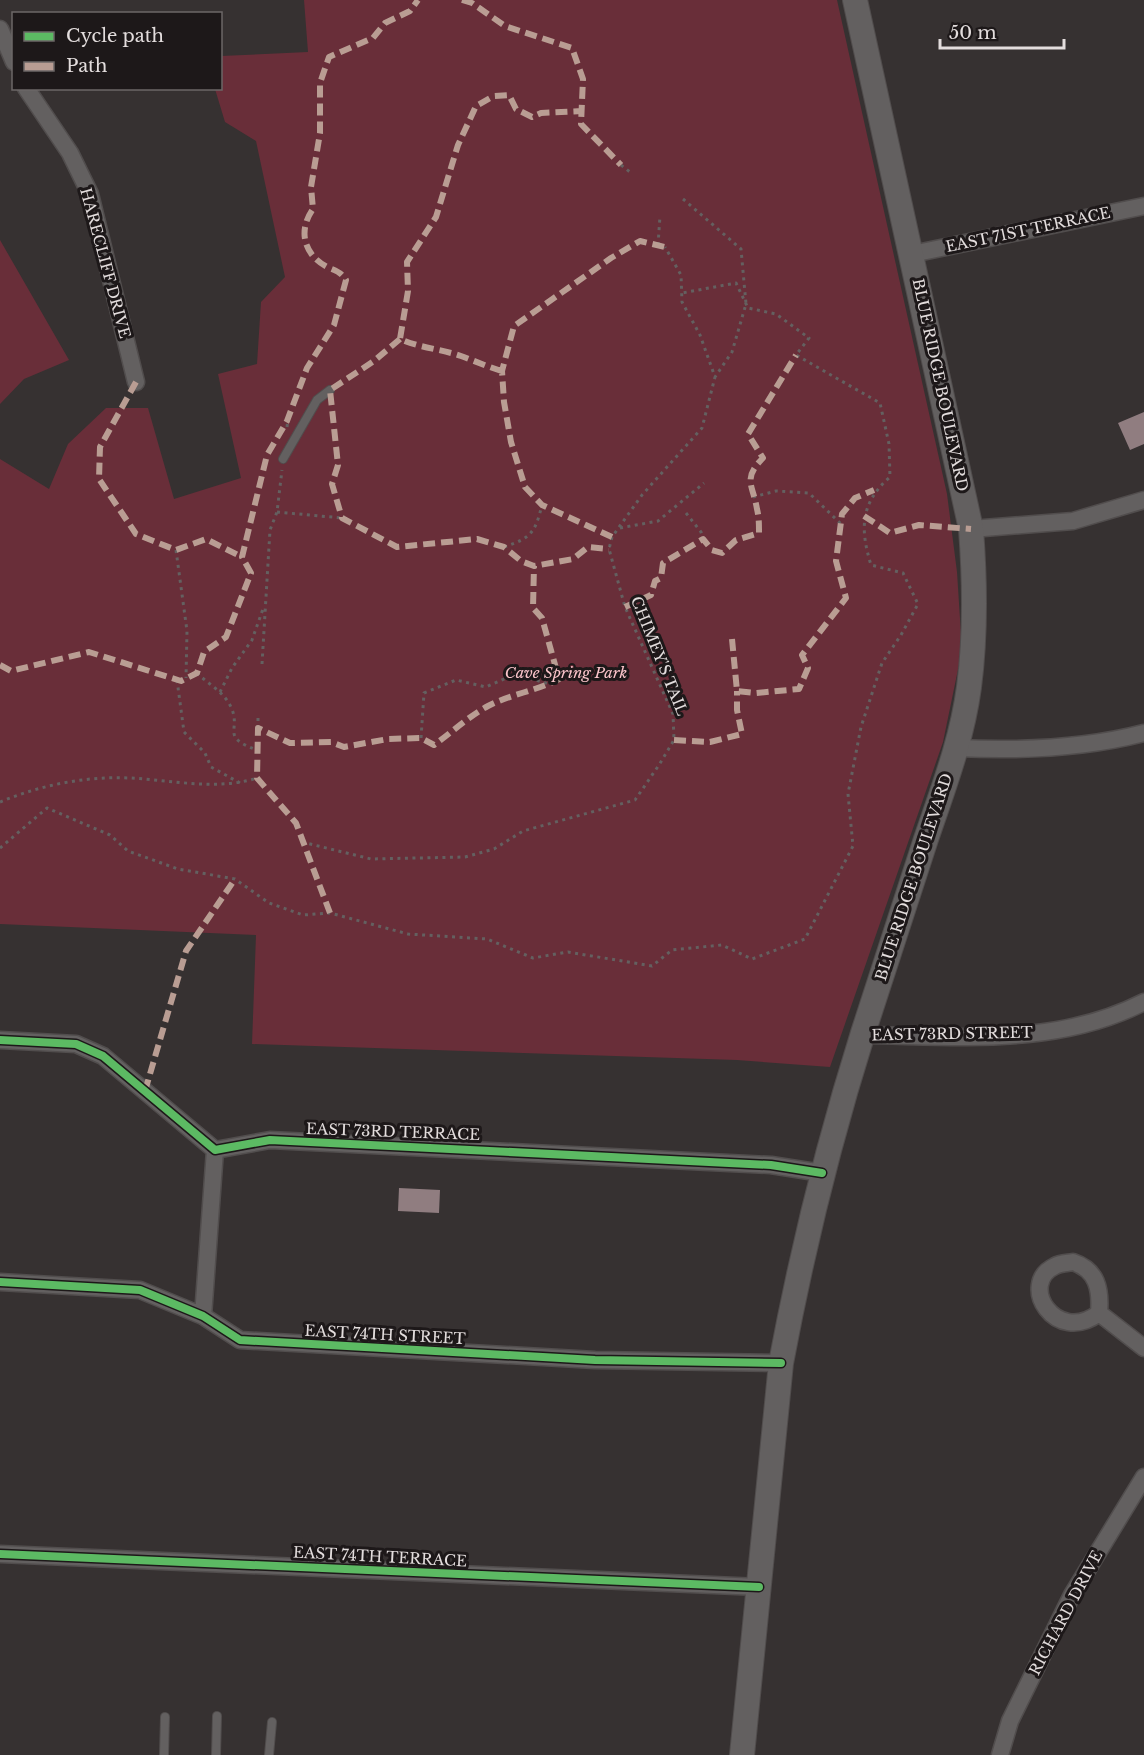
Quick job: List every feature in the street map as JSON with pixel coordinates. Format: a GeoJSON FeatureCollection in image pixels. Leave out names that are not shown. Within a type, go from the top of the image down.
{"type":"FeatureCollection","features":[{"type":"Feature","properties":{"kind":"main road","name":"BLUE RIDGE BOULEVARD"},"geometry":{"type":"LineString","coordinates":[[742,1755],[781,1363],[822,1173],[862,1035],[957,748],[969,689],[974,639],[975,579],[971,529],[855,0]]}},
{"type":"Feature","properties":{"kind":"street"},"geometry":{"type":"LineString","coordinates":[[0,29],[12,57]]}},
{"type":"Feature","properties":{"kind":"street","name":"HARECLIFF DRIVE"},"geometry":{"type":"LineString","coordinates":[[27,90],[70,153],[90,194],[136,382]]}},
{"type":"Feature","properties":{"kind":"street","name":"EAST 71ST TERRACE"},"geometry":{"type":"LineString","coordinates":[[912,254],[1144,206]]}},
{"type":"Feature","properties":{"kind":"street"},"geometry":{"type":"LineString","coordinates":[[971,529],[1073,521],[1144,500]]}},
{"type":"Feature","properties":{"kind":"street"},"geometry":{"type":"LineString","coordinates":[[957,748],[1011,750],[1066,746],[1144,733]]}},
{"type":"Feature","properties":{"kind":"street","name":"EAST 73RD STREET"},"geometry":{"type":"LineString","coordinates":[[862,1035],[1020,1037],[1069,1029],[1124,1012],[1144,1002]]}},
{"type":"Feature","properties":{"kind":"street"},"geometry":{"type":"LineString","coordinates":[[0,1040],[76,1044],[103,1056],[215,1150],[203,1316]]}},
{"type":"Feature","properties":{"kind":"street","name":"EAST 73RD TERRACE"},"geometry":{"type":"LineString","coordinates":[[215,1150],[270,1140],[771,1165],[822,1173]]}},
{"type":"Feature","properties":{"kind":"street","name":"EAST 74TH STREET"},"geometry":{"type":"LineString","coordinates":[[0,1282],[140,1290],[203,1316],[240,1340],[595,1360],[781,1363]]}},
{"type":"Feature","properties":{"kind":"street"},"geometry":{"type":"LineString","coordinates":[[1099,1313],[1144,1348]]}},
{"type":"Feature","properties":{"kind":"street","name":"RICHARD DRIVE"},"geometry":{"type":"LineString","coordinates":[[1000,1755],[1010,1721],[1071,1595],[1144,1477]]}},
{"type":"Feature","properties":{"kind":"street","name":"EAST 74TH TERRACE"},"geometry":{"type":"LineString","coordinates":[[0,1554],[759,1587]]}},
{"type":"Feature","properties":{"kind":"lane"},"geometry":{"type":"LineString","coordinates":[[283,459],[317,400],[330,390]]}},
{"type":"Feature","properties":{"kind":"lane"},"geometry":{"type":"LineString","coordinates":[[216,1755],[217,1716]]}},
{"type":"Feature","properties":{"kind":"lane"},"geometry":{"type":"LineString","coordinates":[[164,1755],[165,1717]]}},
{"type":"Feature","properties":{"kind":"lane"},"geometry":{"type":"LineString","coordinates":[[269,1755],[272,1722]]}},
{"type":"Feature","properties":{"kind":"path"},"geometry":{"type":"LineString","coordinates":[[621,165],[630,172]]}},
{"type":"Feature","properties":{"kind":"path"},"geometry":{"type":"LineString","coordinates":[[683,199],[741,249],[746,304],[732,352],[715,377]]}},
{"type":"Feature","properties":{"kind":"path"},"geometry":{"type":"LineString","coordinates":[[658,245],[660,216]]}},
{"type":"Feature","properties":{"kind":"path"},"geometry":{"type":"LineString","coordinates":[[665,247],[681,275],[682,302],[700,335],[715,377]]}},
{"type":"Feature","properties":{"kind":"path"},"geometry":{"type":"LineString","coordinates":[[0,848],[47,808],[110,835],[128,851],[178,869],[235,879],[269,903],[303,915],[330,913],[408,934],[486,939],[533,958],[568,952],[652,966],[672,950],[722,945],[752,959],[805,939],[853,846],[848,794],[861,727],[882,663],[918,604],[903,573],[871,565],[863,542],[864,516],[874,490],[890,477],[889,444],[880,403],[796,355],[809,338],[776,314],[748,308],[736,283],[682,293]]}},
{"type":"Feature","properties":{"kind":"path"},"geometry":{"type":"LineString","coordinates":[[287,429],[288,419]]}},
{"type":"Feature","properties":{"kind":"path"},"geometry":{"type":"LineString","coordinates":[[262,664],[270,530],[277,512],[283,459]]}},
{"type":"Feature","properties":{"kind":"path"},"geometry":{"type":"LineString","coordinates":[[618,528],[657,521],[704,483]]}},
{"type":"Feature","properties":{"kind":"path"},"geometry":{"type":"LineString","coordinates":[[753,496],[776,491],[809,493],[841,524]]}},
{"type":"Feature","properties":{"kind":"path"},"geometry":{"type":"LineString","coordinates":[[504,547],[526,540],[537,526],[542,505]]}},
{"type":"Feature","properties":{"kind":"path"},"geometry":{"type":"LineString","coordinates":[[277,512],[342,518]]}},
{"type":"Feature","properties":{"kind":"path"},"geometry":{"type":"LineString","coordinates":[[686,513],[701,532],[703,539]]}},
{"type":"Feature","properties":{"kind":"path"},"geometry":{"type":"LineString","coordinates":[[176,550],[187,631],[186,678]]}},
{"type":"Feature","properties":{"kind":"path"},"geometry":{"type":"LineString","coordinates":[[220,692],[232,668],[252,640],[266,601]]}},
{"type":"Feature","properties":{"kind":"path"},"geometry":{"type":"LineString","coordinates":[[197,673],[220,692],[232,708],[233,734],[240,744],[257,750]]}},
{"type":"Feature","properties":{"kind":"path"},"geometry":{"type":"LineString","coordinates":[[421,738],[424,693],[456,680],[486,687],[515,674],[549,684]]}},
{"type":"Feature","properties":{"kind":"path"},"geometry":{"type":"LineString","coordinates":[[177,680],[184,732],[205,753],[211,767],[240,783]]}},
{"type":"Feature","properties":{"kind":"path"},"geometry":{"type":"LineString","coordinates":[[258,718],[258,728]]}},
{"type":"Feature","properties":{"kind":"path"},"geometry":{"type":"LineString","coordinates":[[0,802],[25,792],[70,781],[127,778],[198,784],[240,783],[257,778]]}},
{"type":"Feature","properties":{"kind":"green space","name":"Cave Spring Park"},"geometry":{"type":"Polygon","coordinates":[[[304,0],[837,0],[947,494],[957,572],[962,650],[943,742],[830,1067],[737,1060],[252,1044],[256,935],[0,924],[0,459],[49,489],[68,444],[106,408],[148,408],[174,499],[241,478],[218,374],[257,364],[261,302],[285,277],[256,141],[225,122],[215,90],[222,90],[222,56],[308,52],[304,0]]]}},
{"type":"Feature","properties":{"kind":"green space"},"geometry":{"type":"Polygon","coordinates":[[[0,240],[69,360],[24,379],[0,404],[0,240]]]}},
{"type":"Feature","properties":{"kind":"building"},"geometry":{"type":"Polygon","coordinates":[[[1144,412],[1144,444],[1130,450],[1118,423],[1144,412]]]}},
{"type":"Feature","properties":{"kind":"building"},"geometry":{"type":"Polygon","coordinates":[[[399,1188],[440,1190],[439,1213],[398,1211],[399,1188]]]}},
{"type":"Feature","properties":{"kind":"marked path"},"geometry":{"type":"LineString","coordinates":[[0,665],[11,671],[89,652],[181,681],[197,673],[204,652],[226,637],[251,573],[242,557],[267,455],[287,421],[307,368],[334,325],[346,280],[340,273],[319,262],[305,241],[305,225],[313,209],[311,187],[320,133],[320,83],[329,57],[373,38],[385,23],[410,11],[418,0]]}},
{"type":"Feature","properties":{"kind":"marked path"},"geometry":{"type":"LineString","coordinates":[[462,0],[472,3],[505,26],[572,48],[583,79],[581,124],[621,165]]}},
{"type":"Feature","properties":{"kind":"marked path"},"geometry":{"type":"LineString","coordinates":[[502,371],[400,339],[408,291],[407,262],[436,217],[458,145],[476,106],[494,96],[509,95],[516,109],[532,117],[541,113],[582,111]]}},
{"type":"Feature","properties":{"kind":"marked path"},"geometry":{"type":"LineString","coordinates":[[612,537],[542,505],[525,487],[511,442],[504,402],[502,371],[514,326],[611,258],[640,241],[665,247]]}},
{"type":"Feature","properties":{"kind":"marked path"},"geometry":{"type":"LineString","coordinates":[[400,339],[374,361],[330,390],[338,465],[332,484],[342,518],[397,547],[477,539],[504,547],[521,561],[534,566],[573,559],[588,547],[609,549]]}},
{"type":"Feature","properties":{"kind":"marked path"},"geometry":{"type":"LineString","coordinates":[[625,607],[651,595],[655,581],[661,578],[663,563],[703,539],[712,550],[722,553],[736,540],[759,533],[751,477],[763,458],[748,434],[796,355]]}},
{"type":"Feature","properties":{"kind":"marked path"},"geometry":{"type":"LineString","coordinates":[[136,382],[100,447],[99,479],[136,534],[176,550],[206,539],[242,557]]}},
{"type":"Feature","properties":{"kind":"marked path"},"geometry":{"type":"LineString","coordinates":[[732,639],[737,691],[756,693],[799,689],[808,668],[802,655],[846,598],[836,561],[842,514],[855,498],[874,490]]}},
{"type":"Feature","properties":{"kind":"marked path"},"geometry":{"type":"LineString","coordinates":[[864,516],[890,533],[919,525],[971,529]]}},
{"type":"Feature","properties":{"kind":"marked path"},"geometry":{"type":"LineString","coordinates":[[330,913],[296,823],[257,778],[258,728],[290,743],[331,742],[344,747],[388,739],[421,738],[434,745],[488,706],[559,679],[542,618],[533,608],[534,566]]}},
{"type":"Feature","properties":{"kind":"marked path"},"geometry":{"type":"LineString","coordinates":[[674,740],[710,742],[742,734],[737,710],[737,691]]}},
{"type":"Feature","properties":{"kind":"marked path"},"geometry":{"type":"LineString","coordinates":[[145,1091],[186,951],[235,879]]}},
{"type":"Feature","properties":{"kind":"cycle path"},"geometry":{"type":"LineString","coordinates":[[0,1040],[76,1044],[103,1056],[215,1150],[270,1140],[771,1165],[822,1173]]}},
{"type":"Feature","properties":{"kind":"cycle path"},"geometry":{"type":"LineString","coordinates":[[0,1282],[140,1290],[203,1316],[240,1340],[595,1360],[781,1363]]}},
{"type":"Feature","properties":{"kind":"cycle path"},"geometry":{"type":"LineString","coordinates":[[0,1554],[759,1587]]}}]}
